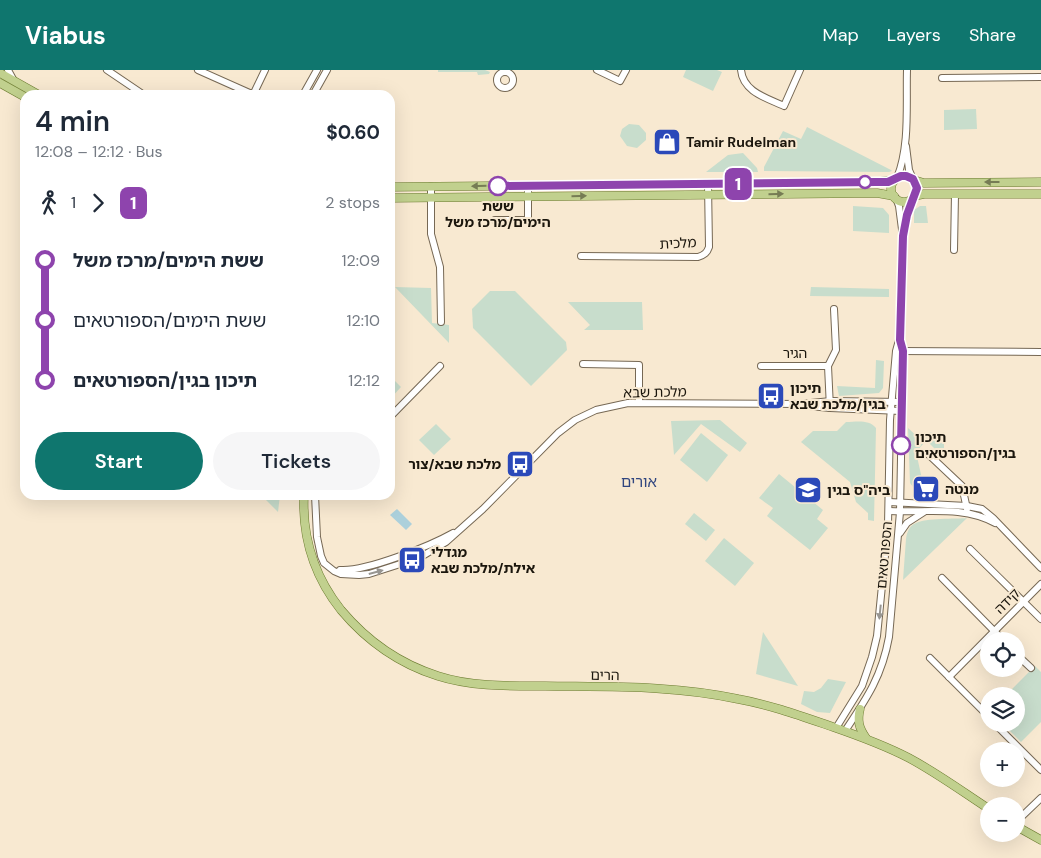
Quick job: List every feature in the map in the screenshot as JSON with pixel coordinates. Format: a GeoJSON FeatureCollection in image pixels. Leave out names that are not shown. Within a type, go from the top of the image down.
{"type":"FeatureCollection","features":[{"type":"Feature","properties":{"kind":"main road"},"geometry":{"type":"LineString","coordinates":[[0,73],[29,90]]}},
{"type":"Feature","properties":{"kind":"main road"},"geometry":{"type":"LineString","coordinates":[[0,83],[20,94]]}},
{"type":"Feature","properties":{"kind":"main road"},"geometry":{"type":"LineString","coordinates":[[395,187],[876,182],[906,176],[924,183],[1041,182]]}},
{"type":"Feature","properties":{"kind":"main road"},"geometry":{"type":"LineString","coordinates":[[895,197],[892,187],[896,179]]}},
{"type":"Feature","properties":{"kind":"main road"},"geometry":{"type":"LineString","coordinates":[[913,180],[917,188],[913,197]]}},
{"type":"Feature","properties":{"kind":"main road"},"geometry":{"type":"LineString","coordinates":[[395,198],[877,193],[895,197],[905,202],[913,197],[924,194],[1041,194]]}},
{"type":"Feature","properties":{"kind":"main road","name":"הרים"},"geometry":{"type":"LineString","coordinates":[[304,500],[307,544],[315,567],[325,587],[358,629],[383,649],[409,665],[446,679],[484,684],[650,688],[701,692],[768,706],[866,738],[911,759],[980,803]]}},
{"type":"Feature","properties":{"kind":"main road"},"geometry":{"type":"LineString","coordinates":[[860,709],[858,724],[866,738]]}},
{"type":"Feature","properties":{"kind":"main road"},"geometry":{"type":"LineString","coordinates":[[1025,829],[1041,840]]}},
{"type":"Feature","properties":{"kind":"street"},"geometry":{"type":"LineString","coordinates":[[8,70],[14,81]]}},
{"type":"Feature","properties":{"kind":"street"},"geometry":{"type":"LineString","coordinates":[[107,70],[137,90]]}},
{"type":"Feature","properties":{"kind":"street"},"geometry":{"type":"LineString","coordinates":[[198,70],[243,90]]}},
{"type":"Feature","properties":{"kind":"street"},"geometry":{"type":"LineString","coordinates":[[256,90],[265,70]]}},
{"type":"Feature","properties":{"kind":"street"},"geometry":{"type":"LineString","coordinates":[[306,90],[317,70]]}},
{"type":"Feature","properties":{"kind":"street"},"geometry":{"type":"LineString","coordinates":[[315,90],[327,70]]}},
{"type":"Feature","properties":{"kind":"street"},"geometry":{"type":"LineString","coordinates":[[494,70],[502,73]]}},
{"type":"Feature","properties":{"kind":"street"},"geometry":{"type":"LineString","coordinates":[[597,70],[620,81],[626,70]]}},
{"type":"Feature","properties":{"kind":"street"},"geometry":{"type":"LineString","coordinates":[[741,70],[743,80],[749,88],[784,106],[800,70]]}},
{"type":"Feature","properties":{"kind":"street"},"geometry":{"type":"LineString","coordinates":[[896,179],[901,168],[905,136],[907,70]]}},
{"type":"Feature","properties":{"kind":"street"},"geometry":{"type":"LineString","coordinates":[[942,78],[1041,78]]}},
{"type":"Feature","properties":{"kind":"street"},"geometry":{"type":"LineString","coordinates":[[905,136],[909,170],[913,180]]}},
{"type":"Feature","properties":{"kind":"street","name":"מלכית"},"geometry":{"type":"LineString","coordinates":[[581,256],[702,255],[708,250],[708,184]]}},
{"type":"Feature","properties":{"kind":"street"},"geometry":{"type":"LineString","coordinates":[[431,186],[432,239],[441,272],[442,322]]}},
{"type":"Feature","properties":{"kind":"street"},"geometry":{"type":"LineString","coordinates":[[495,220],[528,220],[528,186]]}},
{"type":"Feature","properties":{"kind":"street"},"geometry":{"type":"LineString","coordinates":[[954,250],[955,194]]}},
{"type":"Feature","properties":{"kind":"street","name":"הספורטאים"},"geometry":{"type":"LineString","coordinates":[[895,197],[899,206],[903,237]]}},
{"type":"Feature","properties":{"kind":"street","name":"הספורטאים"},"geometry":{"type":"LineString","coordinates":[[836,728],[858,694],[872,657],[878,626],[889,511],[890,410],[900,340],[903,237],[913,197]]}},
{"type":"Feature","properties":{"kind":"street"},"geometry":{"type":"LineString","coordinates":[[830,408],[828,366],[836,350],[834,309]]}},
{"type":"Feature","properties":{"kind":"street"},"geometry":{"type":"LineString","coordinates":[[899,351],[1041,352]]}},
{"type":"Feature","properties":{"kind":"street","name":"הספורטאים"},"geometry":{"type":"LineString","coordinates":[[845,731],[876,682],[885,657],[890,625],[900,512],[901,402],[899,351]]}},
{"type":"Feature","properties":{"kind":"street"},"geometry":{"type":"LineString","coordinates":[[583,364],[639,365],[639,403]]}},
{"type":"Feature","properties":{"kind":"street"},"geometry":{"type":"LineString","coordinates":[[395,412],[440,366]]}},
{"type":"Feature","properties":{"kind":"street","name":"הגיר"},"geometry":{"type":"LineString","coordinates":[[761,366],[828,366]]}},
{"type":"Feature","properties":{"kind":"street","name":"מלכת שבא"},"geometry":{"type":"LineString","coordinates":[[315,500],[320,556],[329,568],[346,570],[364,568],[431,544],[465,525],[566,426],[601,408],[618,404],[639,403],[801,404],[831,401],[901,402]]}},
{"type":"Feature","properties":{"kind":"street","name":"מלכת שבא"},"geometry":{"type":"LineString","coordinates":[[801,404],[830,408],[901,410]]}},
{"type":"Feature","properties":{"kind":"street"},"geometry":{"type":"LineString","coordinates":[[927,453],[962,486],[967,509]]}},
{"type":"Feature","properties":{"kind":"street"},"geometry":{"type":"LineString","coordinates":[[889,502],[967,509],[999,526],[1041,568]]}},
{"type":"Feature","properties":{"kind":"street"},"geometry":{"type":"LineString","coordinates":[[889,511],[925,512],[967,509]]}},
{"type":"Feature","properties":{"kind":"street"},"geometry":{"type":"LineString","coordinates":[[898,539],[907,523],[925,512]]}},
{"type":"Feature","properties":{"kind":"street"},"geometry":{"type":"LineString","coordinates":[[970,549],[1041,620]]}},
{"type":"Feature","properties":{"kind":"street"},"geometry":{"type":"LineString","coordinates":[[942,578],[994,631]]}},
{"type":"Feature","properties":{"kind":"street","name":"קידה"},"geometry":{"type":"LineString","coordinates":[[949,677],[1041,584]]}},
{"type":"Feature","properties":{"kind":"street"},"geometry":{"type":"LineString","coordinates":[[930,658],[980,708]]}},
{"type":"Feature","properties":{"kind":"street"},"geometry":{"type":"LineString","coordinates":[[1025,662],[1031,668]]}},
{"type":"Feature","properties":{"kind":"street"},"geometry":{"type":"LineString","coordinates":[[1003,732],[1041,770]]}},
{"type":"Feature","properties":{"kind":"street"},"geometry":{"type":"LineString","coordinates":[[1025,815],[1041,798]]}},
{"type":"Feature","properties":{"kind":"green space"},"geometry":{"type":"Polygon","coordinates":[[[438,70],[485,70],[490,72],[489,74],[478,75],[477,72],[438,72],[438,70]]]}},
{"type":"Feature","properties":{"kind":"green space"},"geometry":{"type":"Polygon","coordinates":[[[686,70],[717,70],[722,72],[713,91],[683,77],[686,70]]]}},
{"type":"Feature","properties":{"kind":"green space"},"geometry":{"type":"Polygon","coordinates":[[[976,109],[977,129],[944,130],[944,110],[976,109]]]}},
{"type":"Feature","properties":{"kind":"green space"},"geometry":{"type":"Polygon","coordinates":[[[629,124],[639,125],[646,133],[646,140],[637,148],[627,146],[620,136],[622,129],[629,124]]]}},
{"type":"Feature","properties":{"kind":"green space"},"geometry":{"type":"Polygon","coordinates":[[[807,127],[892,171],[764,171],[764,167],[783,131],[801,139],[807,127]]]}},
{"type":"Feature","properties":{"kind":"green space"},"geometry":{"type":"Polygon","coordinates":[[[743,153],[757,168],[758,172],[706,172],[728,155],[743,153]]]}},
{"type":"Feature","properties":{"kind":"green space"},"geometry":{"type":"Polygon","coordinates":[[[853,206],[883,208],[889,215],[889,233],[853,231],[853,206]]]}},
{"type":"Feature","properties":{"kind":"green space"},"geometry":{"type":"Polygon","coordinates":[[[920,206],[926,206],[928,223],[914,223],[914,210],[920,206]]]}},
{"type":"Feature","properties":{"kind":"green space"},"geometry":{"type":"Polygon","coordinates":[[[395,287],[431,288],[432,323],[449,325],[449,343],[395,287]]]}},
{"type":"Feature","properties":{"kind":"green space"},"geometry":{"type":"Polygon","coordinates":[[[811,287],[889,289],[889,297],[810,296],[811,287]]]}},
{"type":"Feature","properties":{"kind":"green space"},"geometry":{"type":"Polygon","coordinates":[[[490,291],[515,291],[566,342],[567,350],[531,386],[473,328],[472,309],[490,291]]]}},
{"type":"Feature","properties":{"kind":"green space"},"geometry":{"type":"Polygon","coordinates":[[[568,302],[642,302],[643,330],[584,330],[590,325],[568,302]]]}},
{"type":"Feature","properties":{"kind":"green space"},"geometry":{"type":"Polygon","coordinates":[[[876,360],[884,361],[883,388],[879,393],[839,396],[837,386],[875,388],[876,360]]]}},
{"type":"Feature","properties":{"kind":"green space"},"geometry":{"type":"Polygon","coordinates":[[[395,381],[401,387],[395,394],[395,381]]]}},
{"type":"Feature","properties":{"kind":"green space"},"geometry":{"type":"Polygon","coordinates":[[[720,420],[747,443],[740,452],[701,424],[674,455],[671,421],[720,420]]]}},
{"type":"Feature","properties":{"kind":"green space"},"geometry":{"type":"Polygon","coordinates":[[[846,422],[866,422],[876,428],[874,521],[868,520],[868,513],[856,502],[850,482],[801,442],[813,431],[837,431],[846,422]]]}},
{"type":"Feature","properties":{"kind":"green space"},"geometry":{"type":"Polygon","coordinates":[[[436,424],[451,439],[434,455],[419,440],[436,424]]]}},
{"type":"Feature","properties":{"kind":"green space"},"geometry":{"type":"Polygon","coordinates":[[[908,428],[924,443],[916,452],[924,488],[930,496],[917,492],[910,483],[908,428]]]}},
{"type":"Feature","properties":{"kind":"green space"},"geometry":{"type":"Polygon","coordinates":[[[944,432],[944,458],[919,433],[944,432]]]}},
{"type":"Feature","properties":{"kind":"green space"},"geometry":{"type":"Polygon","coordinates":[[[701,433],[728,455],[707,482],[680,460],[701,433]]]}},
{"type":"Feature","properties":{"kind":"green space"},"geometry":{"type":"Polygon","coordinates":[[[779,474],[823,510],[817,519],[828,528],[810,550],[767,516],[773,508],[759,498],[779,474]]]}},
{"type":"Feature","properties":{"kind":"green space"},"geometry":{"type":"Polygon","coordinates":[[[266,500],[279,500],[278,512],[266,500]]]}},
{"type":"Feature","properties":{"kind":"green space"},"geometry":{"type":"Polygon","coordinates":[[[694,513],[715,530],[706,541],[685,524],[694,513]]]}},
{"type":"Feature","properties":{"kind":"green space"},"geometry":{"type":"Polygon","coordinates":[[[967,518],[903,580],[906,539],[912,526],[926,520],[967,518]]]}},
{"type":"Feature","properties":{"kind":"green space"},"geometry":{"type":"Polygon","coordinates":[[[724,538],[754,563],[735,586],[705,561],[724,538]]]}},
{"type":"Feature","properties":{"kind":"green space"},"geometry":{"type":"Polygon","coordinates":[[[763,632],[798,686],[756,674],[763,632]]]}},
{"type":"Feature","properties":{"kind":"green space"},"geometry":{"type":"Polygon","coordinates":[[[1035,666],[1041,672],[1041,722],[1021,742],[1011,732],[1025,732],[1025,687],[1014,687],[1035,666]]]}},
{"type":"Feature","properties":{"kind":"green space"},"geometry":{"type":"Polygon","coordinates":[[[828,679],[846,682],[830,713],[817,712],[801,704],[804,691],[814,692],[821,688],[828,679]]]}},
{"type":"Feature","properties":{"kind":"water"},"geometry":{"type":"Polygon","coordinates":[[[397,509],[412,524],[406,530],[390,515],[397,509]]]}},
{"type":"Feature","properties":{"kind":"bus line","name":"1"},"geometry":{"type":"LineString","coordinates":[[498,186],[888,182],[901,176],[913,179],[917,188],[907,215],[903,237],[900,300],[900,340],[903,351],[900,414],[901,445]]}},
{"type":"Feature","properties":{"kind":"place","name":"Tamir Rudelman"},"geometry":{"type":"Point","coordinates":[667,142]}},
{"type":"Feature","properties":{"kind":"place","name":"ששת הימים/מרכז משל"},"geometry":{"type":"Point","coordinates":[498,186]}},
{"type":"Feature","properties":{"kind":"place","name":"תיכון בגין/מלכת שבא"},"geometry":{"type":"Point","coordinates":[771,396]}},
{"type":"Feature","properties":{"kind":"place","name":"תיכון בגין/הספורטאים"},"geometry":{"type":"Point","coordinates":[901,445]}},
{"type":"Feature","properties":{"kind":"place","name":"מלכת שבא/צור"},"geometry":{"type":"Point","coordinates":[520,464]}},
{"type":"Feature","properties":{"kind":"place","name":"מנטה"},"geometry":{"type":"Point","coordinates":[926,489]}},
{"type":"Feature","properties":{"kind":"place","name":"ביה\"ס בגין"},"geometry":{"type":"Point","coordinates":[808,490]}},
{"type":"Feature","properties":{"kind":"place","name":"מגדלי אילת/מלכת שבא"},"geometry":{"type":"Point","coordinates":[412,560]}},
{"type":"Feature","properties":{"kind":"district","name":"אורים"},"geometry":{"type":"Point","coordinates":[639,482]}}]}
